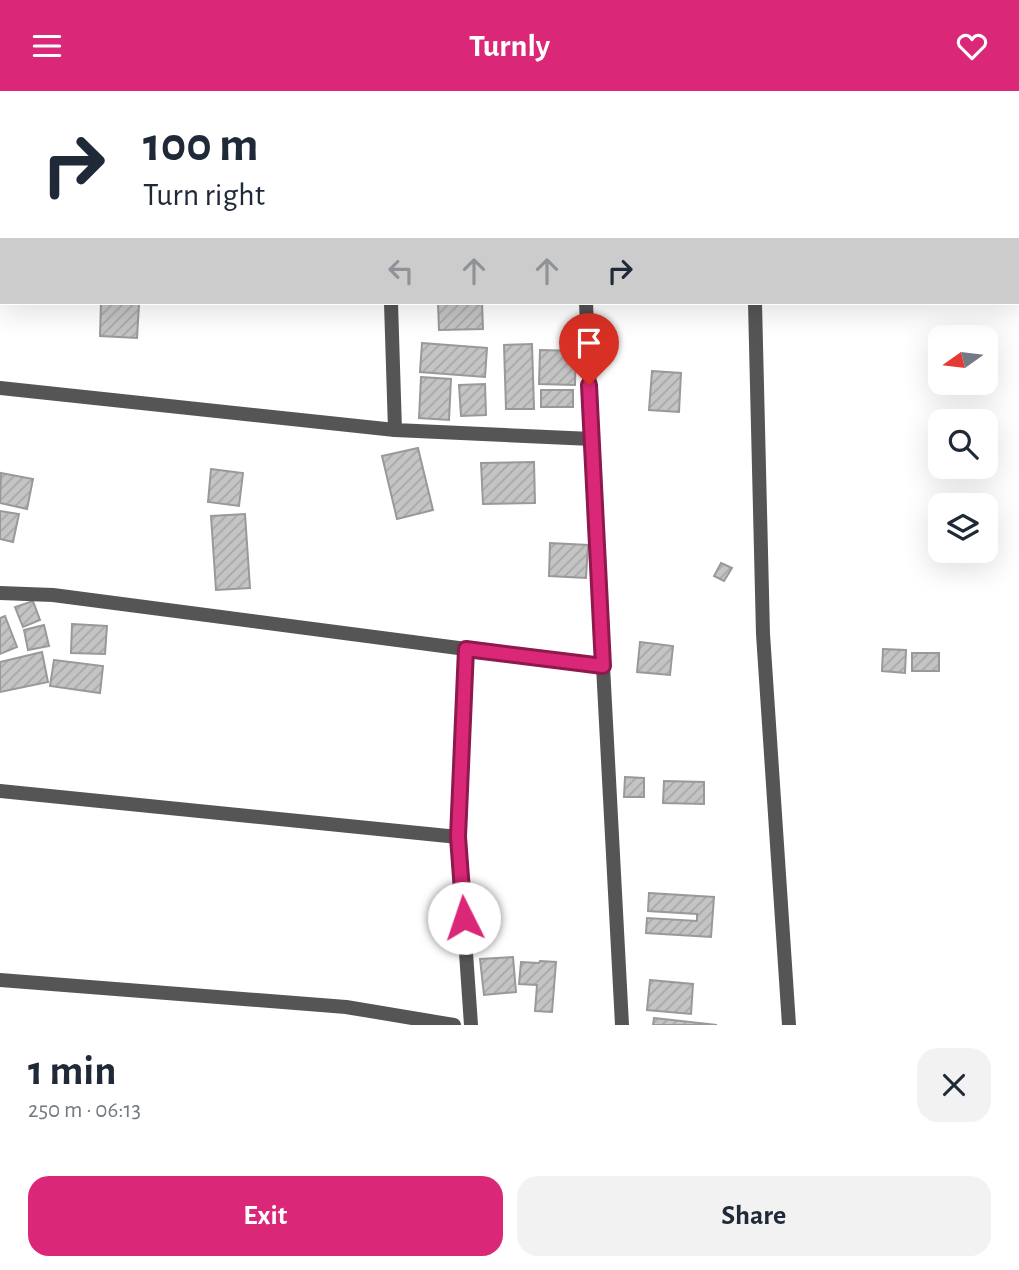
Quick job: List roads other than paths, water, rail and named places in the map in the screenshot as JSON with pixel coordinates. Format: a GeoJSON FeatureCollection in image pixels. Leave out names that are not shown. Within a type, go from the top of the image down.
{"type":"FeatureCollection","features":[{"type":"Feature","properties":{"kind":"street"},"geometry":{"type":"LineString","coordinates":[[391,305],[394,430]]}},
{"type":"Feature","properties":{"kind":"street"},"geometry":{"type":"LineString","coordinates":[[586,305],[622,1025]]}},
{"type":"Feature","properties":{"kind":"street"},"geometry":{"type":"LineString","coordinates":[[755,305],[763,633],[789,1025]]}},
{"type":"Feature","properties":{"kind":"street"},"geometry":{"type":"LineString","coordinates":[[0,388],[394,430],[592,439]]}},
{"type":"Feature","properties":{"kind":"street"},"geometry":{"type":"LineString","coordinates":[[0,593],[53,595],[603,666]]}},
{"type":"Feature","properties":{"kind":"street"},"geometry":{"type":"LineString","coordinates":[[466,649],[458,837],[471,1025]]}},
{"type":"Feature","properties":{"kind":"street"},"geometry":{"type":"LineString","coordinates":[[0,791],[458,837]]}},
{"type":"Feature","properties":{"kind":"street"},"geometry":{"type":"LineString","coordinates":[[0,980],[346,1007],[454,1025]]}}]}
